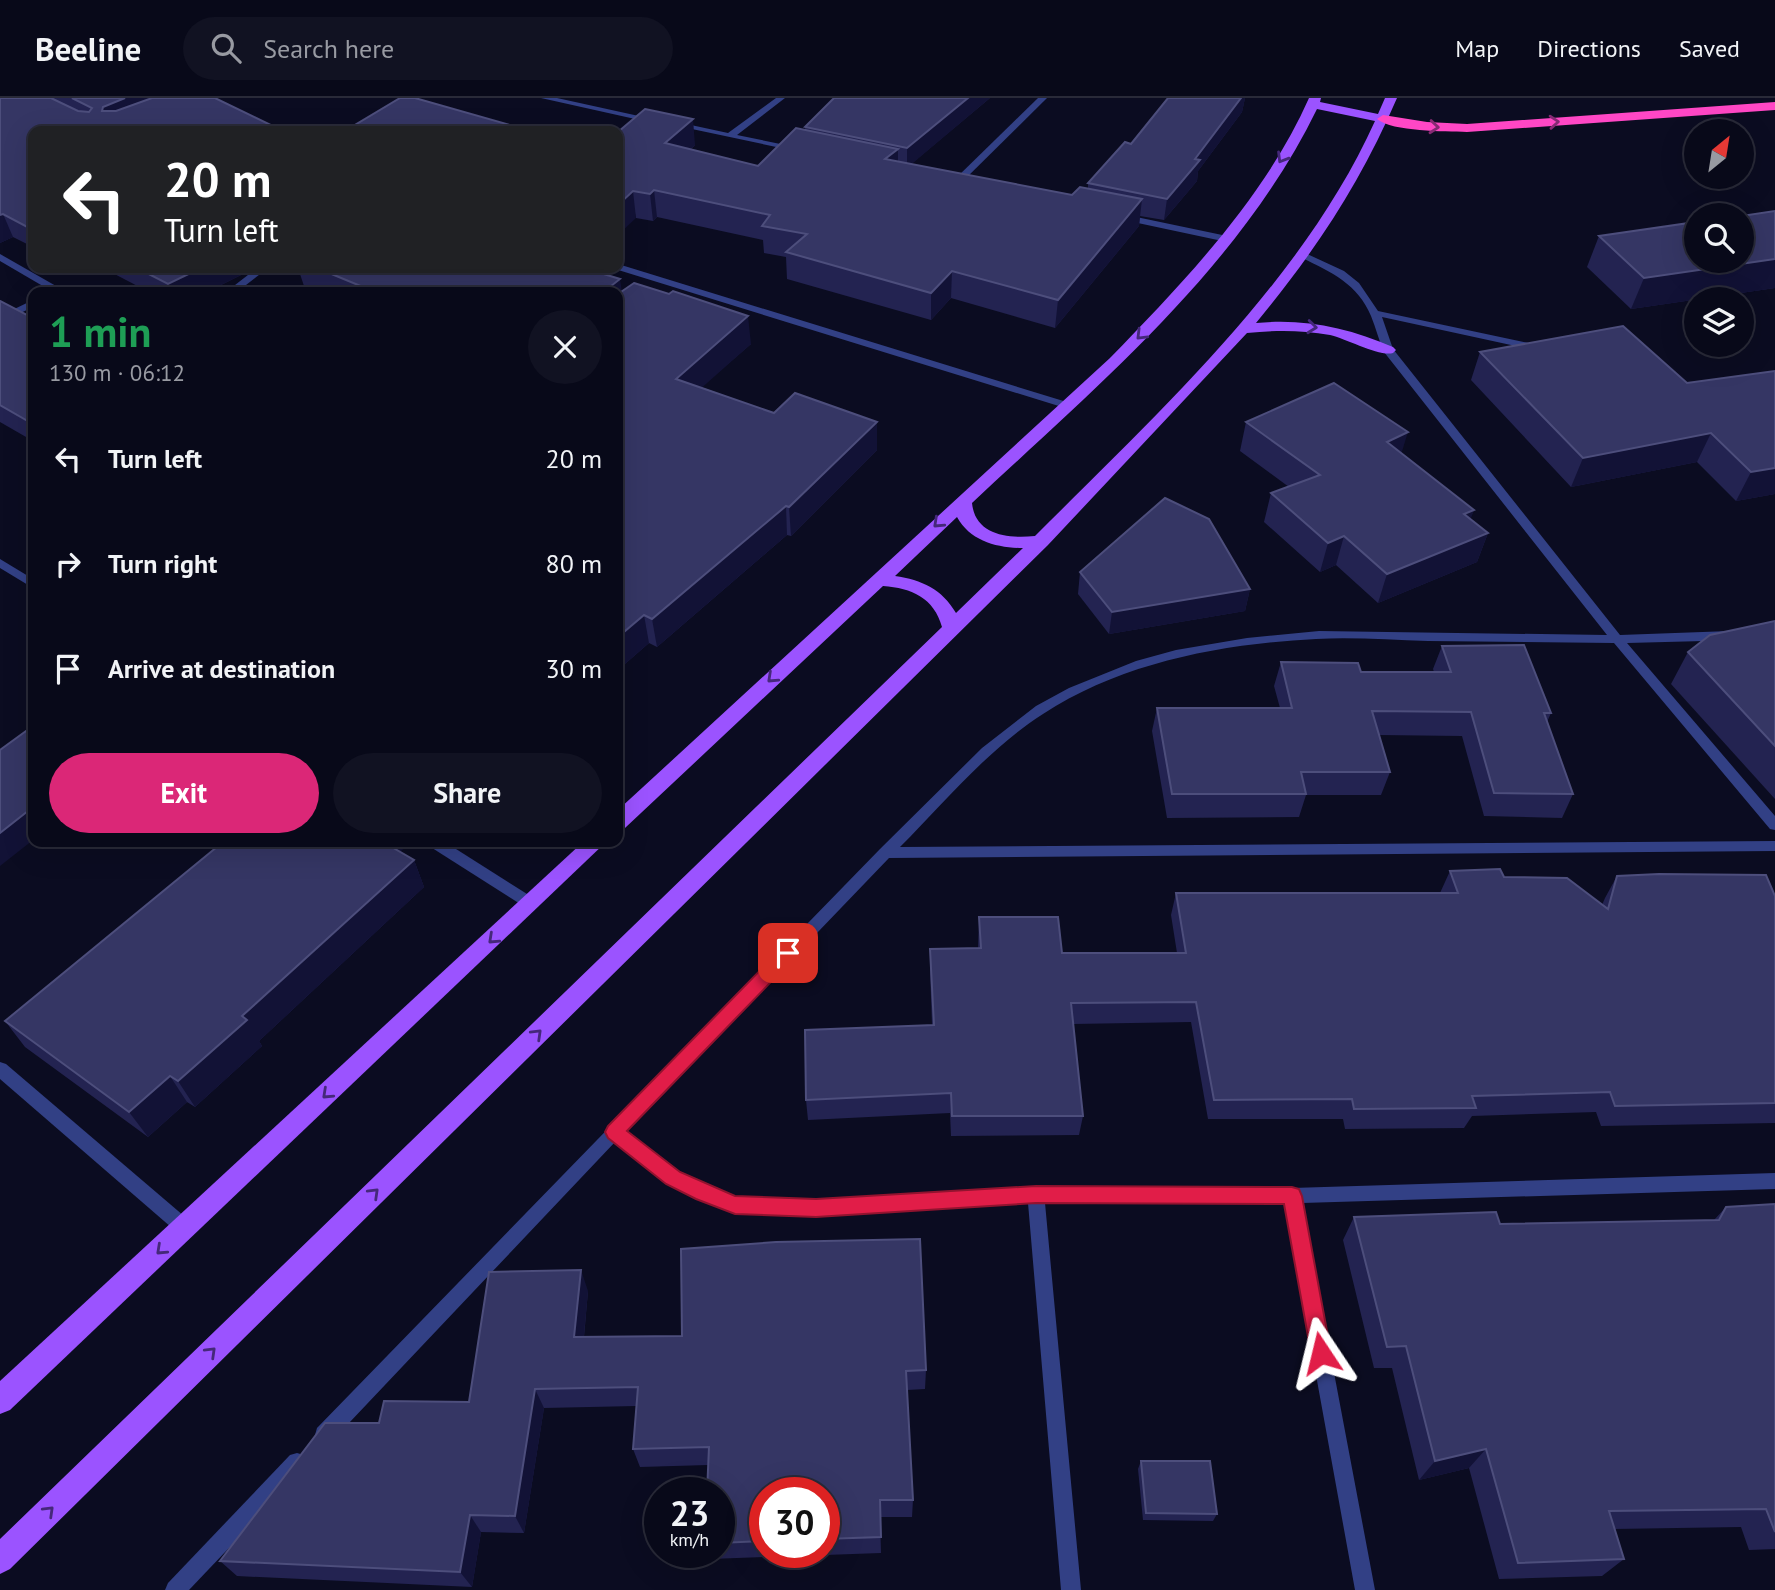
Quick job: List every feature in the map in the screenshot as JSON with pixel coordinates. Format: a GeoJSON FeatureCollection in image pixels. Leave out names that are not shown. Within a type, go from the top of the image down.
{"type":"FeatureCollection","features":[{"type":"Feature","properties":{"kind":"highway"},"geometry":{"type":"LineString","coordinates":[[1383,119],[1427,126],[1467,128],[1775,106]]}},
{"type":"Feature","properties":{"kind":"main road"},"geometry":{"type":"LineString","coordinates":[[0,1559],[1042,541],[1244,329],[1305,256],[1330,219],[1369,151],[1391,98]]}},
{"type":"Feature","properties":{"kind":"main road"},"geometry":{"type":"LineString","coordinates":[[623,817],[1157,318],[1227,239],[1265,187],[1314,101],[1383,119]]}},
{"type":"Feature","properties":{"kind":"main road"},"geometry":{"type":"LineString","coordinates":[[1244,329],[1293,325],[1318,327],[1343,332],[1388,350]]}},
{"type":"Feature","properties":{"kind":"main road"},"geometry":{"type":"LineString","coordinates":[[964,500],[963,511],[968,522],[977,531],[1008,542],[1042,541]]}},
{"type":"Feature","properties":{"kind":"main road"},"geometry":{"type":"LineString","coordinates":[[878,580],[897,580],[930,592],[946,608],[952,628]]}},
{"type":"Feature","properties":{"kind":"main road"},"geometry":{"type":"LineString","coordinates":[[0,1400],[591,847]]}},
{"type":"Feature","properties":{"kind":"street"},"geometry":{"type":"LineString","coordinates":[[545,98],[809,153]]}},
{"type":"Feature","properties":{"kind":"street"},"geometry":{"type":"LineString","coordinates":[[730,136],[781,98]]}},
{"type":"Feature","properties":{"kind":"street"},"geometry":{"type":"LineString","coordinates":[[956,183],[1044,98]]}},
{"type":"Feature","properties":{"kind":"street"},"geometry":{"type":"LineString","coordinates":[[942,180],[969,186]]}},
{"type":"Feature","properties":{"kind":"street"},"geometry":{"type":"LineString","coordinates":[[1105,214],[1227,239]]}},
{"type":"Feature","properties":{"kind":"street"},"geometry":{"type":"LineString","coordinates":[[1305,256],[1341,273],[1356,285],[1375,313],[1388,350],[1616,639],[1775,825]]}},
{"type":"Feature","properties":{"kind":"street"},"geometry":{"type":"LineString","coordinates":[[0,257],[49,287]]}},
{"type":"Feature","properties":{"kind":"street"},"geometry":{"type":"LineString","coordinates":[[623,269],[1066,405]]}},
{"type":"Feature","properties":{"kind":"street"},"geometry":{"type":"LineString","coordinates":[[238,287],[256,273]]}},
{"type":"Feature","properties":{"kind":"street"},"geometry":{"type":"LineString","coordinates":[[656,289],[666,282]]}},
{"type":"Feature","properties":{"kind":"street"},"geometry":{"type":"LineString","coordinates":[[0,320],[28,306]]}},
{"type":"Feature","properties":{"kind":"street"},"geometry":{"type":"LineString","coordinates":[[1375,313],[1544,349]]}},
{"type":"Feature","properties":{"kind":"street"},"geometry":{"type":"LineString","coordinates":[[0,563],[28,581]]}},
{"type":"Feature","properties":{"kind":"street"},"geometry":{"type":"LineString","coordinates":[[175,1590],[885,853],[989,748],[1030,717],[1084,687],[1131,668],[1225,644],[1319,635],[1616,639],[1704,637],[1740,632]]}},
{"type":"Feature","properties":{"kind":"street"},"geometry":{"type":"LineString","coordinates":[[885,853],[1775,846]]}},
{"type":"Feature","properties":{"kind":"street"},"geometry":{"type":"LineString","coordinates":[[442,847],[530,903]]}},
{"type":"Feature","properties":{"kind":"street"},"geometry":{"type":"LineString","coordinates":[[0,1069],[185,1228]]}},
{"type":"Feature","properties":{"kind":"street"},"geometry":{"type":"LineString","coordinates":[[614,1132],[673,1178],[735,1205],[816,1208],[1036,1195],[1292,1196],[1775,1181]]}},
{"type":"Feature","properties":{"kind":"street"},"geometry":{"type":"LineString","coordinates":[[1036,1195],[1072,1590]]}},
{"type":"Feature","properties":{"kind":"street"},"geometry":{"type":"LineString","coordinates":[[1292,1196],[1365,1590]]}},
{"type":"Feature","properties":{"kind":"building"},"geometry":{"type":"Polygon","coordinates":[[[0,98],[51,98],[78,111],[89,112],[92,108],[72,98],[125,98],[103,107],[102,111],[116,111],[152,98],[215,98],[273,126],[28,126],[28,227],[3,214],[0,215],[0,98]]]}},
{"type":"Feature","properties":{"kind":"building"},"geometry":{"type":"Polygon","coordinates":[[[400,98],[415,98],[513,126],[358,126],[355,125],[400,98]]]}},
{"type":"Feature","properties":{"kind":"building"},"geometry":{"type":"Polygon","coordinates":[[[834,98],[968,98],[907,148],[805,127],[834,98]]]}},
{"type":"Feature","properties":{"kind":"building"},"geometry":{"type":"Polygon","coordinates":[[[1168,98],[1241,98],[1195,159],[1200,160],[1167,199],[1088,183],[1125,142],[1131,144],[1168,98]]]}},
{"type":"Feature","properties":{"kind":"building"},"geometry":{"type":"Polygon","coordinates":[[[645,109],[693,119],[665,143],[758,166],[796,128],[898,149],[885,159],[1072,195],[1080,187],[1142,199],[1058,300],[952,271],[931,293],[786,252],[807,234],[762,226],[770,215],[654,190],[650,194],[633,191],[623,200],[623,128],[645,109]]]}},
{"type":"Feature","properties":{"kind":"building"},"geometry":{"type":"Polygon","coordinates":[[[1775,211],[1775,259],[1754,262],[1754,214],[1775,211]]]}},
{"type":"Feature","properties":{"kind":"building"},"geometry":{"type":"Polygon","coordinates":[[[1684,224],[1684,272],[1644,278],[1599,236],[1684,224]]]}},
{"type":"Feature","properties":{"kind":"building"},"geometry":{"type":"Polygon","coordinates":[[[147,273],[191,273],[168,284],[147,273]]]}},
{"type":"Feature","properties":{"kind":"building"},"geometry":{"type":"Polygon","coordinates":[[[329,273],[600,273],[620,279],[611,287],[363,287],[329,273]]]}},
{"type":"Feature","properties":{"kind":"building"},"geometry":{"type":"Polygon","coordinates":[[[634,283],[669,294],[673,291],[748,316],[676,379],[774,413],[795,393],[877,422],[789,507],[786,506],[652,619],[644,615],[623,633],[623,291],[634,283]]]}},
{"type":"Feature","properties":{"kind":"building"},"geometry":{"type":"Polygon","coordinates":[[[0,301],[28,315],[28,421],[0,405],[0,301]]]}},
{"type":"Feature","properties":{"kind":"building"},"geometry":{"type":"Polygon","coordinates":[[[1623,326],[1687,383],[1775,371],[1775,468],[1751,472],[1711,433],[1583,458],[1480,352],[1623,326]]]}},
{"type":"Feature","properties":{"kind":"building"},"geometry":{"type":"Polygon","coordinates":[[[1334,383],[1408,432],[1387,442],[1474,510],[1464,514],[1488,533],[1387,574],[1344,536],[1328,543],[1271,493],[1320,475],[1246,422],[1334,383]]]}},
{"type":"Feature","properties":{"kind":"building"},"geometry":{"type":"Polygon","coordinates":[[[1165,498],[1209,519],[1250,589],[1112,612],[1080,572],[1165,498]]]}},
{"type":"Feature","properties":{"kind":"building"},"geometry":{"type":"Polygon","coordinates":[[[1775,621],[1775,746],[1688,652],[1710,635],[1775,621]]]}},
{"type":"Feature","properties":{"kind":"building"},"geometry":{"type":"Polygon","coordinates":[[[1524,645],[1551,713],[1544,713],[1573,794],[1494,793],[1471,712],[1372,711],[1390,772],[1301,772],[1306,794],[1172,794],[1157,708],[1292,708],[1281,662],[1358,663],[1361,672],[1451,672],[1442,646],[1524,645]]]}},
{"type":"Feature","properties":{"kind":"building"},"geometry":{"type":"Polygon","coordinates":[[[28,730],[28,811],[0,833],[0,750],[28,730]]]}},
{"type":"Feature","properties":{"kind":"building"},"geometry":{"type":"Polygon","coordinates":[[[217,847],[392,847],[414,860],[242,1016],[247,1020],[178,1081],[170,1076],[129,1112],[5,1021],[217,847]]]}},
{"type":"Feature","properties":{"kind":"building"},"geometry":{"type":"Polygon","coordinates":[[[1500,869],[1504,877],[1567,878],[1608,909],[1617,876],[1766,875],[1775,896],[1775,1103],[1615,1106],[1610,1092],[1472,1096],[1476,1108],[1354,1109],[1352,1099],[1214,1100],[1196,1002],[1071,1003],[1083,1116],[952,1116],[951,1093],[806,1100],[805,1030],[934,1025],[930,949],[981,948],[979,917],[1058,917],[1062,953],[1186,953],[1176,893],[1458,893],[1450,871],[1500,869]]]}},
{"type":"Feature","properties":{"kind":"building"},"geometry":{"type":"Polygon","coordinates":[[[1775,1204],[1775,1532],[1766,1509],[1609,1511],[1624,1559],[1518,1563],[1486,1449],[1435,1461],[1406,1346],[1387,1347],[1354,1217],[1496,1212],[1500,1224],[1719,1220],[1726,1207],[1775,1204]]]}},
{"type":"Feature","properties":{"kind":"building"},"geometry":{"type":"Polygon","coordinates":[[[920,1239],[926,1370],[906,1371],[913,1500],[880,1500],[881,1537],[840,1538],[840,1477],[749,1477],[749,1542],[735,1542],[735,1477],[708,1477],[709,1447],[633,1449],[638,1387],[535,1389],[515,1516],[470,1515],[460,1572],[220,1561],[325,1423],[379,1423],[384,1401],[469,1402],[489,1272],[581,1270],[574,1337],[682,1336],[681,1249],[776,1242],[920,1239]]]}},
{"type":"Feature","properties":{"kind":"building"},"geometry":{"type":"Polygon","coordinates":[[[1141,1461],[1210,1461],[1217,1514],[1146,1513],[1141,1461]]]}},
{"type":"Feature","properties":{"kind":"route"},"geometry":{"type":"LineString","coordinates":[[788,953],[614,1132],[673,1178],[735,1205],[816,1208],[1036,1195],[1292,1196],[1321,1353]]}}]}
